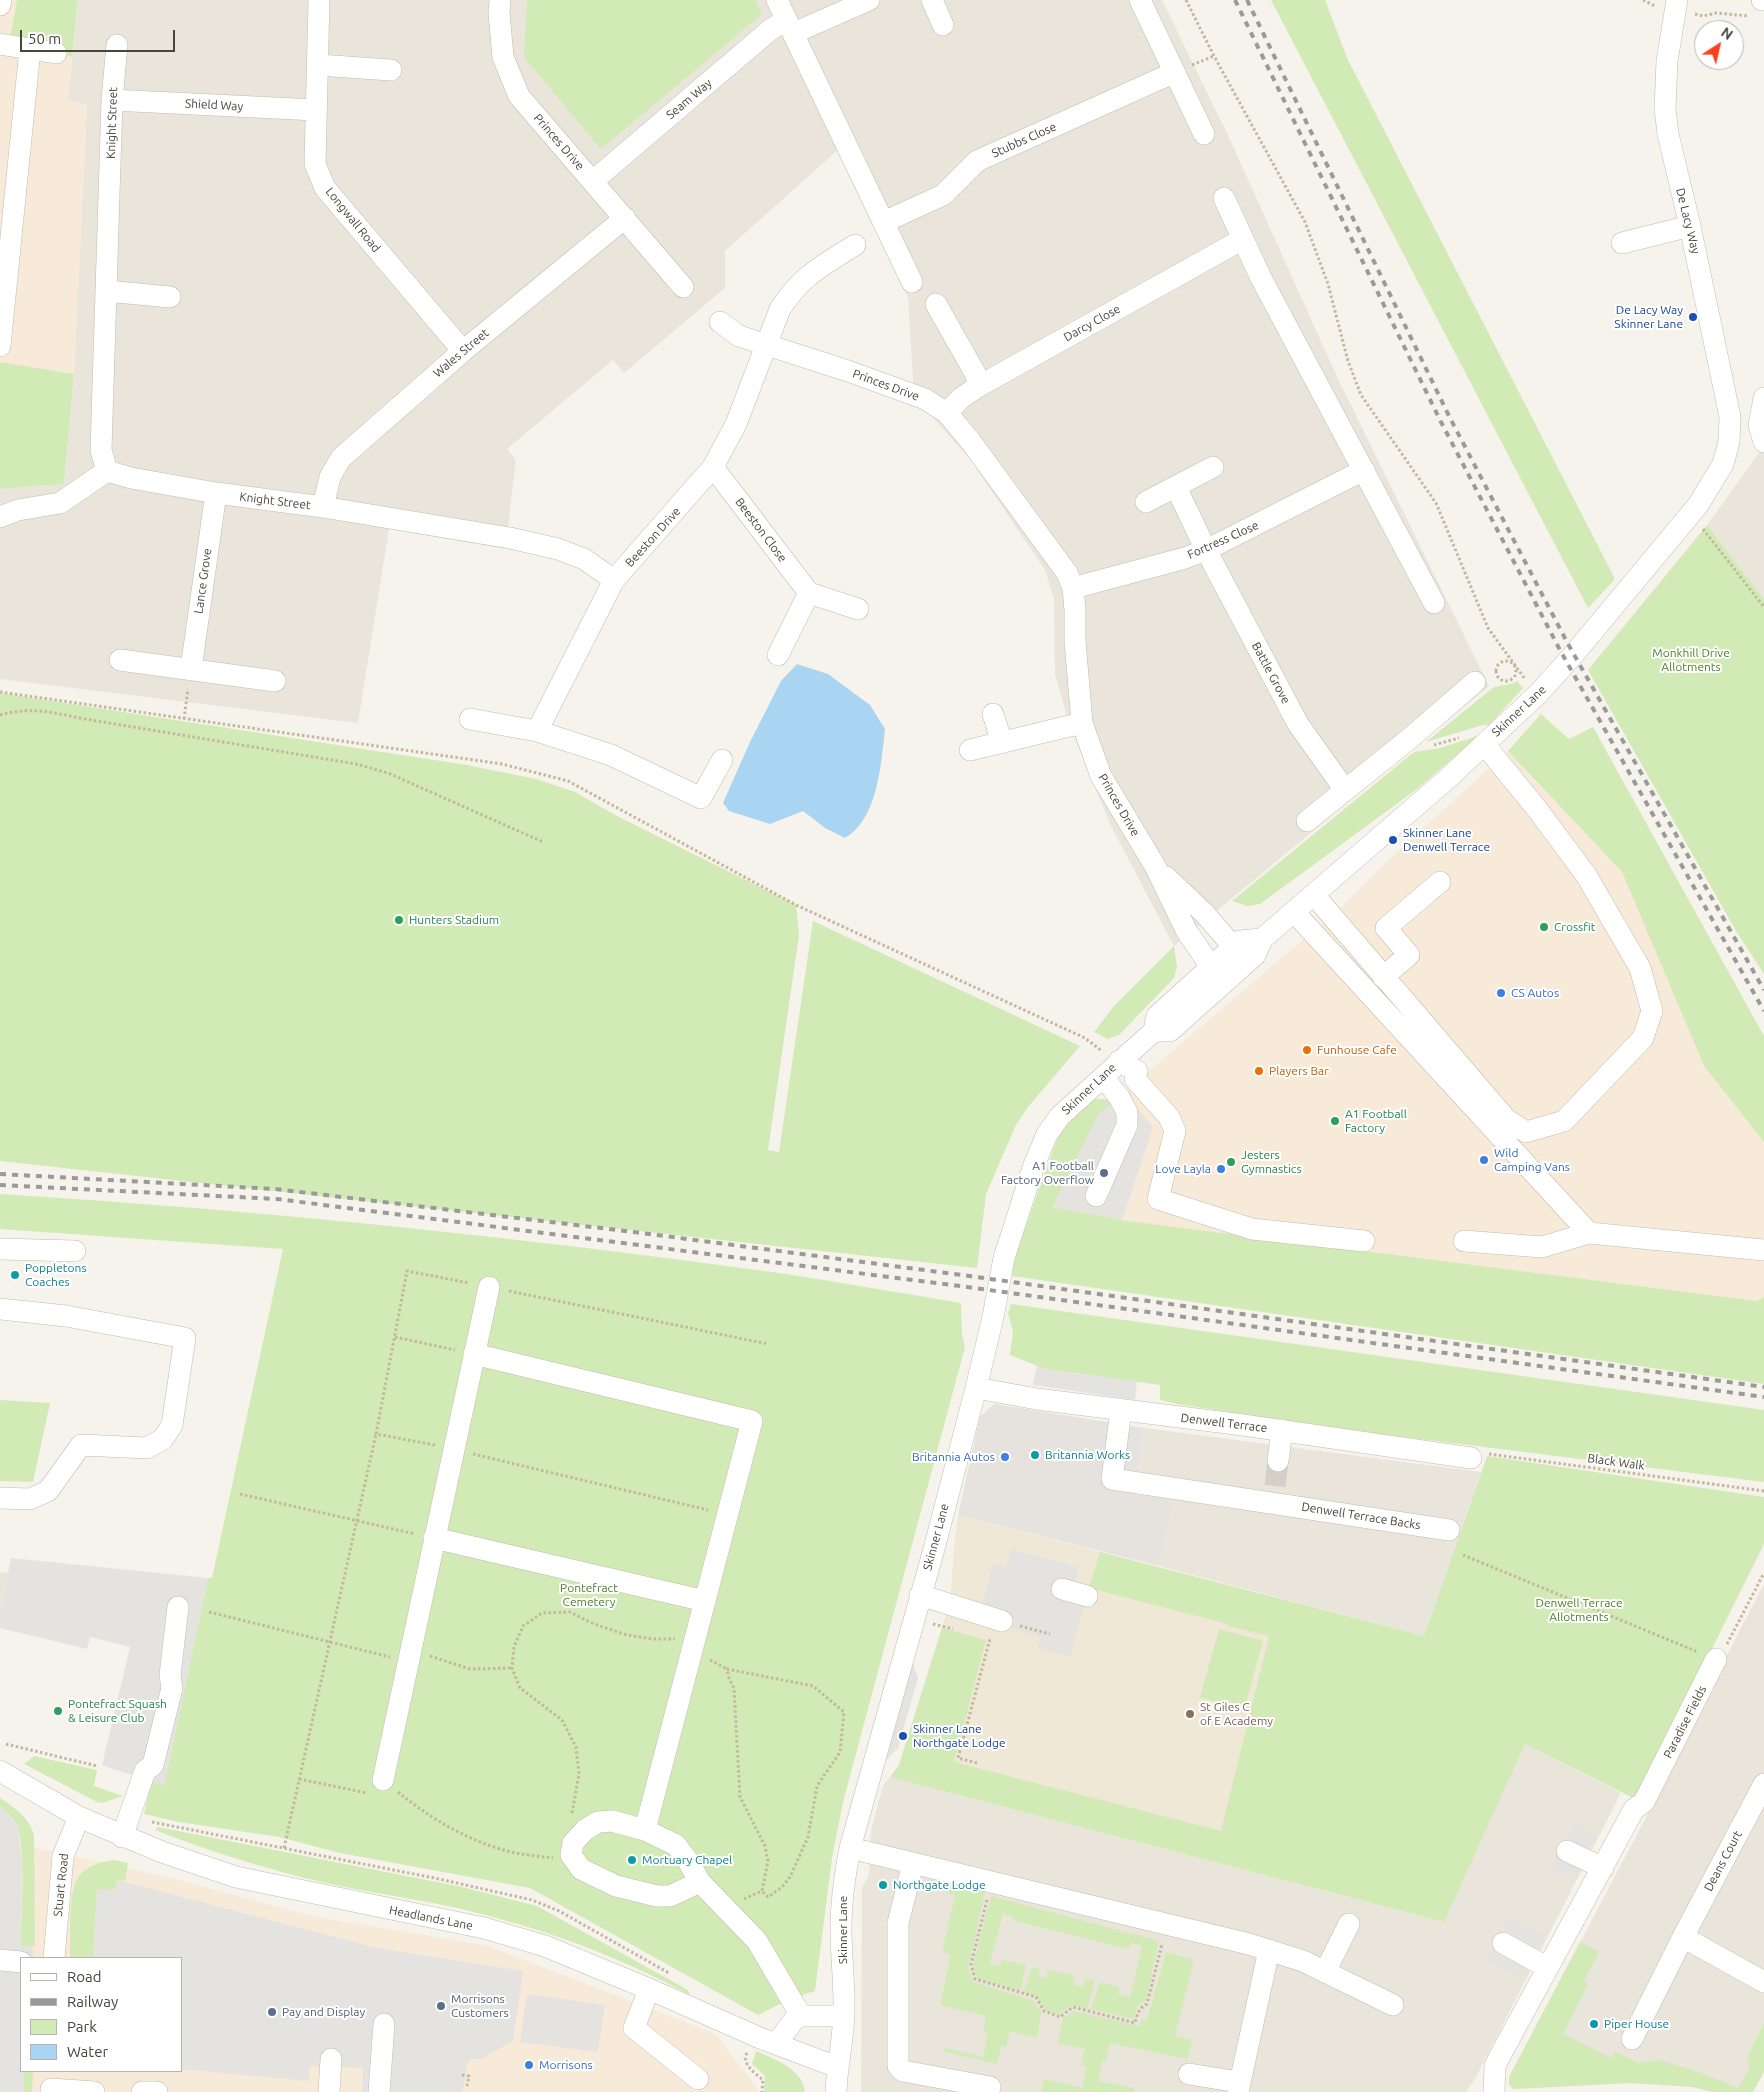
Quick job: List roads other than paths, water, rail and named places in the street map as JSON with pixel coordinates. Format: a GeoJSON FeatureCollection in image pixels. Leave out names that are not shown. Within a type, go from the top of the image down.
{"type":"FeatureCollection","features":[{"type":"Feature","properties":{"kind":"street"},"geometry":{"type":"LineString","coordinates":[[0,5],[1,0]]}},
{"type":"Feature","properties":{"kind":"street","name":"Longwall Road"},"geometry":{"type":"LineString","coordinates":[[319,0],[315,164],[325,188],[463,351]]}},
{"type":"Feature","properties":{"kind":"street","name":"Princes Drive"},"geometry":{"type":"LineString","coordinates":[[500,0],[503,57],[519,96],[625,218],[656,258],[683,287]]}},
{"type":"Feature","properties":{"kind":"street"},"geometry":{"type":"LineString","coordinates":[[776,0],[912,282]]}},
{"type":"Feature","properties":{"kind":"street","name":"Seam Way"},"geometry":{"type":"LineString","coordinates":[[593,181],[770,30],[790,27],[869,0]]}},
{"type":"Feature","properties":{"kind":"street"},"geometry":{"type":"LineString","coordinates":[[932,0],[943,24]]}},
{"type":"Feature","properties":{"kind":"street"},"geometry":{"type":"LineString","coordinates":[[1140,0],[1186,101],[1204,134]]}},
{"type":"Feature","properties":{"kind":"street","name":"De Lacy Way"},"geometry":{"type":"LineString","coordinates":[[1677,0],[1667,61],[1665,109],[1674,163],[1725,385],[1730,417],[1729,442]]}},
{"type":"Feature","properties":{"kind":"street"},"geometry":{"type":"LineString","coordinates":[[0,44],[56,53]]}},
{"type":"Feature","properties":{"kind":"street","name":"Knight Street"},"geometry":{"type":"LineString","coordinates":[[117,45],[112,100],[101,450],[107,471],[131,478],[216,493],[322,507],[510,538],[558,549],[584,559],[614,580]]}},
{"type":"Feature","properties":{"kind":"street"},"geometry":{"type":"LineString","coordinates":[[0,346],[30,49]]}},
{"type":"Feature","properties":{"kind":"street"},"geometry":{"type":"LineString","coordinates":[[318,65],[391,70]]}},
{"type":"Feature","properties":{"kind":"street","name":"Stubbs Close"},"geometry":{"type":"LineString","coordinates":[[884,222],[943,195],[977,162],[1173,72]]}},
{"type":"Feature","properties":{"kind":"street","name":"Shield Way"},"geometry":{"type":"LineString","coordinates":[[112,100],[316,110]]}},
{"type":"Feature","properties":{"kind":"street"},"geometry":{"type":"LineString","coordinates":[[1224,198],[1260,278],[1341,425],[1434,603]]}},
{"type":"Feature","properties":{"kind":"street","name":"Wales Street"},"geometry":{"type":"LineString","coordinates":[[322,507],[330,477],[341,458],[463,351],[625,218]]}},
{"type":"Feature","properties":{"kind":"street"},"geometry":{"type":"LineString","coordinates":[[1622,243],[1690,226]]}},
{"type":"Feature","properties":{"kind":"street","name":"Darcy Close"},"geometry":{"type":"LineString","coordinates":[[947,413],[961,398],[979,386],[1243,239]]}},
{"type":"Feature","properties":{"kind":"street","name":"Beeston Drive"},"geometry":{"type":"LineString","coordinates":[[536,731],[614,580],[713,467],[736,424],[780,308],[791,292],[806,276],[855,245]]}},
{"type":"Feature","properties":{"kind":"street"},"geometry":{"type":"LineString","coordinates":[[106,291],[170,297]]}},
{"type":"Feature","properties":{"kind":"street"},"geometry":{"type":"LineString","coordinates":[[936,304],[975,373],[979,386]]}},
{"type":"Feature","properties":{"kind":"street","name":"Princes Drive"},"geometry":{"type":"LineString","coordinates":[[720,322],[739,336],[848,370],[925,399],[947,413],[977,449],[1067,573],[1073,588],[1082,724],[1101,776],[1155,866],[1186,930],[1211,967],[1230,978]]}},
{"type":"Feature","properties":{"kind":"street"},"geometry":{"type":"LineString","coordinates":[[1761,433],[1764,398]]}},
{"type":"Feature","properties":{"kind":"street","name":"Skinner Lane"},"geometry":{"type":"LineString","coordinates":[[836,2092],[837,2067],[842,2048],[844,2016],[841,1928],[844,1877],[850,1848],[976,1388],[993,1317],[1004,1258],[1034,1165],[1047,1134],[1060,1116],[1102,1077],[1113,1058],[1154,1031],[1170,1031],[1230,978],[1240,955],[1240,941],[1262,939],[1446,780],[1475,740],[1538,694],[1641,576],[1691,515],[1718,475],[1729,442]]}},
{"type":"Feature","properties":{"kind":"street","name":"Beeston Close"},"geometry":{"type":"LineString","coordinates":[[713,467],[809,593]]}},
{"type":"Feature","properties":{"kind":"street"},"geometry":{"type":"LineString","coordinates":[[1146,502],[1213,467]]}},
{"type":"Feature","properties":{"kind":"street","name":"Fortress Close"},"geometry":{"type":"LineString","coordinates":[[1073,588],[1185,558],[1206,550],[1364,470]]}},
{"type":"Feature","properties":{"kind":"street"},"geometry":{"type":"LineString","coordinates":[[0,517],[18,510],[60,503],[107,471]]}},
{"type":"Feature","properties":{"kind":"street","name":"Battle Grove"},"geometry":{"type":"LineString","coordinates":[[1176,486],[1206,550],[1298,724],[1345,790]]}},
{"type":"Feature","properties":{"kind":"street","name":"Lance Grove"},"geometry":{"type":"LineString","coordinates":[[191,669],[216,493]]}},
{"type":"Feature","properties":{"kind":"street"},"geometry":{"type":"LineString","coordinates":[[778,655],[809,593],[858,609]]}},
{"type":"Feature","properties":{"kind":"street"},"geometry":{"type":"LineString","coordinates":[[120,660],[275,681]]}},
{"type":"Feature","properties":{"kind":"street"},"geometry":{"type":"LineString","coordinates":[[1307,821],[1409,739],[1475,682]]}},
{"type":"Feature","properties":{"kind":"street"},"geometry":{"type":"LineString","coordinates":[[993,714],[1002,743]]}},
{"type":"Feature","properties":{"kind":"street"},"geometry":{"type":"LineString","coordinates":[[470,719],[536,731],[611,755],[708,801],[722,760]]}},
{"type":"Feature","properties":{"kind":"street"},"geometry":{"type":"LineString","coordinates":[[970,750],[1082,724]]}},
{"type":"Feature","properties":{"kind":"street"},"geometry":{"type":"LineString","coordinates":[[1314,894],[1506,1119],[1526,1132],[1564,1121],[1643,1038],[1652,1010],[1640,968],[1586,875],[1537,808],[1475,740]]}},
{"type":"Feature","properties":{"kind":"street","name":"Princes Drive"},"geometry":{"type":"LineString","coordinates":[[1155,866],[1205,914],[1240,955]]}},
{"type":"Feature","properties":{"kind":"street"},"geometry":{"type":"LineString","coordinates":[[1383,977],[1410,955],[1386,928],[1440,882]]}},
{"type":"Feature","properties":{"kind":"street"},"geometry":{"type":"LineString","coordinates":[[1294,912],[1589,1233]]}},
{"type":"Feature","properties":{"kind":"street","name":"Skinner Lane"},"geometry":{"type":"LineString","coordinates":[[1154,1031],[1157,1016],[1211,967],[1240,955]]}},
{"type":"Feature","properties":{"kind":"street"},"geometry":{"type":"LineString","coordinates":[[1113,1058],[1137,1071],[1135,1080],[1169,1118],[1175,1131],[1158,1199],[1252,1229],[1364,1241]]}},
{"type":"Feature","properties":{"kind":"street"},"geometry":{"type":"LineString","coordinates":[[1096,1196],[1126,1124],[1127,1112],[1119,1097],[1102,1077]]}},
{"type":"Feature","properties":{"kind":"street"},"geometry":{"type":"LineString","coordinates":[[1464,1241],[1542,1247],[1589,1233],[1764,1250]]}},
{"type":"Feature","properties":{"kind":"street"},"geometry":{"type":"LineString","coordinates":[[0,1249],[75,1251]]}},
{"type":"Feature","properties":{"kind":"street"},"geometry":{"type":"LineString","coordinates":[[383,1780],[489,1287]]}},
{"type":"Feature","properties":{"kind":"street"},"geometry":{"type":"LineString","coordinates":[[0,1309],[66,1316],[185,1338],[172,1425],[163,1440],[146,1448],[81,1445],[48,1491],[30,1499],[0,1498]]}},
{"type":"Feature","properties":{"kind":"street"},"geometry":{"type":"LineString","coordinates":[[474,1354],[752,1420],[645,1830]]}},
{"type":"Feature","properties":{"kind":"street","name":"Denwell Terrace"},"geometry":{"type":"LineString","coordinates":[[976,1388],[1037,1399],[1282,1430],[1472,1458]]}},
{"type":"Feature","properties":{"kind":"street","name":"Denwell Terrace Backs"},"geometry":{"type":"LineString","coordinates":[[1122,1410],[1112,1479],[1274,1495],[1449,1530]]}},
{"type":"Feature","properties":{"kind":"street"},"geometry":{"type":"LineString","coordinates":[[1278,1461],[1282,1430]]}},
{"type":"Feature","properties":{"kind":"street"},"geometry":{"type":"LineString","coordinates":[[434,1538],[705,1601]]}},
{"type":"Feature","properties":{"kind":"street"},"geometry":{"type":"LineString","coordinates":[[1062,1589],[1087,1596]]}},
{"type":"Feature","properties":{"kind":"street"},"geometry":{"type":"LineString","coordinates":[[920,1596],[1002,1621]]}},
{"type":"Feature","properties":{"kind":"street"},"geometry":{"type":"LineString","coordinates":[[122,1837],[145,1771],[153,1765],[172,1688],[170,1676],[178,1607]]}},
{"type":"Feature","properties":{"kind":"street","name":"Paradise Fields"},"geometry":{"type":"LineString","coordinates":[[1494,2092],[1495,2066],[1634,1809],[1644,1802],[1716,1659]]}},
{"type":"Feature","properties":{"kind":"street"},"geometry":{"type":"LineString","coordinates":[[0,1771],[79,1816]]}},
{"type":"Feature","properties":{"kind":"street","name":"Deans Court"},"geometry":{"type":"LineString","coordinates":[[1632,2040],[1652,1997],[1764,1784]]}},
{"type":"Feature","properties":{"kind":"street","name":"Headlands Lane"},"geometry":{"type":"LineString","coordinates":[[79,1816],[122,1837],[236,1877],[484,1928],[545,1946],[776,2044],[837,2067]]}},
{"type":"Feature","properties":{"kind":"street","name":"Stuart Road"},"geometry":{"type":"LineString","coordinates":[[54,1957],[63,1856],[79,1816]]}},
{"type":"Feature","properties":{"kind":"street"},"geometry":{"type":"LineString","coordinates":[[700,1882],[670,1896],[657,1896],[616,1886],[580,1869],[571,1855],[573,1843],[585,1830],[598,1822],[612,1821],[645,1830],[676,1845],[700,1882],[757,1941],[800,2016]]}},
{"type":"Feature","properties":{"kind":"street"},"geometry":{"type":"LineString","coordinates":[[850,1848],[1269,1950],[1303,1961],[1392,2005]]}},
{"type":"Feature","properties":{"kind":"street"},"geometry":{"type":"LineString","coordinates":[[1567,1851],[1603,1868]]}},
{"type":"Feature","properties":{"kind":"street"},"geometry":{"type":"LineString","coordinates":[[913,1864],[898,1923],[898,2066],[903,2071],[990,2087]]}},
{"type":"Feature","properties":{"kind":"street"},"geometry":{"type":"LineString","coordinates":[[1325,1972],[1350,1924]]}},
{"type":"Feature","properties":{"kind":"street"},"geometry":{"type":"LineString","coordinates":[[1683,1937],[1764,1982]]}},
{"type":"Feature","properties":{"kind":"street"},"geometry":{"type":"LineString","coordinates":[[1502,1944],[1548,1968]]}},
{"type":"Feature","properties":{"kind":"street"},"geometry":{"type":"LineString","coordinates":[[1189,2074],[1238,2087],[1269,1950]]}},
{"type":"Feature","properties":{"kind":"street"},"geometry":{"type":"LineString","coordinates":[[0,1960],[20,1962]]}},
{"type":"Feature","properties":{"kind":"street"},"geometry":{"type":"LineString","coordinates":[[649,1989],[634,2028],[698,2079]]}},
{"type":"Feature","properties":{"kind":"street"},"geometry":{"type":"LineString","coordinates":[[776,2044],[794,2020],[800,2016],[844,2016]]}},
{"type":"Feature","properties":{"kind":"street"},"geometry":{"type":"LineString","coordinates":[[379,2092],[384,2024]]}},
{"type":"Feature","properties":{"kind":"street"},"geometry":{"type":"LineString","coordinates":[[329,2092],[331,2058]]}},
{"type":"Feature","properties":{"kind":"street"},"geometry":{"type":"LineString","coordinates":[[51,2084],[94,2092]]}},
{"type":"Feature","properties":{"kind":"street"},"geometry":{"type":"LineString","coordinates":[[142,2092],[157,2092]]}},
{"type":"Feature","properties":{"kind":"water"},"geometry":{"type":"Polygon","coordinates":[[[797,664],[828,674],[870,705],[885,729],[882,758],[871,804],[865,818],[845,838],[825,828],[803,811],[770,824],[729,811],[723,803],[750,742],[781,681],[797,664]]]}},
{"type":"Feature","properties":{"kind":"tunnel"},"geometry":{"type":"LineString","coordinates":[[1275,1486],[1278,1461]]}},
{"type":"Feature","properties":{"kind":"railway"},"geometry":{"type":"LineString","coordinates":[[1235,0],[1441,422],[1561,652],[1764,1011]]}},
{"type":"Feature","properties":{"kind":"railway"},"geometry":{"type":"LineString","coordinates":[[1247,0],[1449,416],[1568,644],[1764,990]]}},
{"type":"Feature","properties":{"kind":"railway"},"geometry":{"type":"LineString","coordinates":[[0,1174],[275,1189],[634,1232],[962,1275],[1764,1387]]}},
{"type":"Feature","properties":{"kind":"railway"},"geometry":{"type":"LineString","coordinates":[[0,1185],[277,1199],[960,1286],[1764,1397]]}},
{"type":"Feature","properties":{"kind":"place","name":"De Lacy Way Skinner Lane"},"geometry":{"type":"Point","coordinates":[1693,317]}},
{"type":"Feature","properties":{"kind":"place","name":"Skinner Lane Denwell Terrace"},"geometry":{"type":"Point","coordinates":[1393,840]}},
{"type":"Feature","properties":{"kind":"place","name":"Hunters Stadium"},"geometry":{"type":"Point","coordinates":[399,920]}},
{"type":"Feature","properties":{"kind":"place","name":"Crossfit"},"geometry":{"type":"Point","coordinates":[1544,927]}},
{"type":"Feature","properties":{"kind":"place","name":"CS Autos"},"geometry":{"type":"Point","coordinates":[1501,993]}},
{"type":"Feature","properties":{"kind":"place","name":"Funhouse Cafe"},"geometry":{"type":"Point","coordinates":[1307,1050]}},
{"type":"Feature","properties":{"kind":"place","name":"Players Bar"},"geometry":{"type":"Point","coordinates":[1259,1071]}},
{"type":"Feature","properties":{"kind":"place","name":"A1 Football Factory"},"geometry":{"type":"Point","coordinates":[1335,1121]}},
{"type":"Feature","properties":{"kind":"place","name":"Wild Camping Vans"},"geometry":{"type":"Point","coordinates":[1484,1160]}},
{"type":"Feature","properties":{"kind":"place","name":"Jesters Gymnastics"},"geometry":{"type":"Point","coordinates":[1231,1162]}},
{"type":"Feature","properties":{"kind":"place","name":"Love Layla"},"geometry":{"type":"Point","coordinates":[1221,1169]}},
{"type":"Feature","properties":{"kind":"place","name":"A1 Football Factory Overflow"},"geometry":{"type":"Point","coordinates":[1104,1173]}},
{"type":"Feature","properties":{"kind":"place","name":"Poppletons Coaches"},"geometry":{"type":"Point","coordinates":[15,1275]}},
{"type":"Feature","properties":{"kind":"place","name":"Britannia Works"},"geometry":{"type":"Point","coordinates":[1035,1455]}},
{"type":"Feature","properties":{"kind":"place","name":"Britannia Autos"},"geometry":{"type":"Point","coordinates":[1005,1457]}},
{"type":"Feature","properties":{"kind":"place","name":"Pontefract Squash & Leisure Club"},"geometry":{"type":"Point","coordinates":[58,1711]}},
{"type":"Feature","properties":{"kind":"place","name":"St Giles C of E Academy"},"geometry":{"type":"Point","coordinates":[1190,1714]}},
{"type":"Feature","properties":{"kind":"place","name":"Skinner Lane Northgate Lodge"},"geometry":{"type":"Point","coordinates":[903,1736]}},
{"type":"Feature","properties":{"kind":"place","name":"Mortuary Chapel"},"geometry":{"type":"Point","coordinates":[632,1860]}},
{"type":"Feature","properties":{"kind":"place","name":"Northgate Lodge"},"geometry":{"type":"Point","coordinates":[883,1885]}},
{"type":"Feature","properties":{"kind":"place","name":"Morrisons Customers"},"geometry":{"type":"Point","coordinates":[441,2006]}},
{"type":"Feature","properties":{"kind":"place","name":"Pay and Display"},"geometry":{"type":"Point","coordinates":[272,2012]}},
{"type":"Feature","properties":{"kind":"place","name":"Piper House"},"geometry":{"type":"Point","coordinates":[1594,2024]}},
{"type":"Feature","properties":{"kind":"place","name":"Morrisons"},"geometry":{"type":"Point","coordinates":[529,2065]}},
{"type":"Feature","properties":{"kind":"park label","name":"Monkhill Drive Allotments"},"geometry":{"type":"Point","coordinates":[1691,660]}},
{"type":"Feature","properties":{"kind":"park label","name":"Pontefract Cemetery"},"geometry":{"type":"Point","coordinates":[589,1595]}},
{"type":"Feature","properties":{"kind":"park label","name":"Denwell Terrace Allotments"},"geometry":{"type":"Point","coordinates":[1579,1610]}}]}
